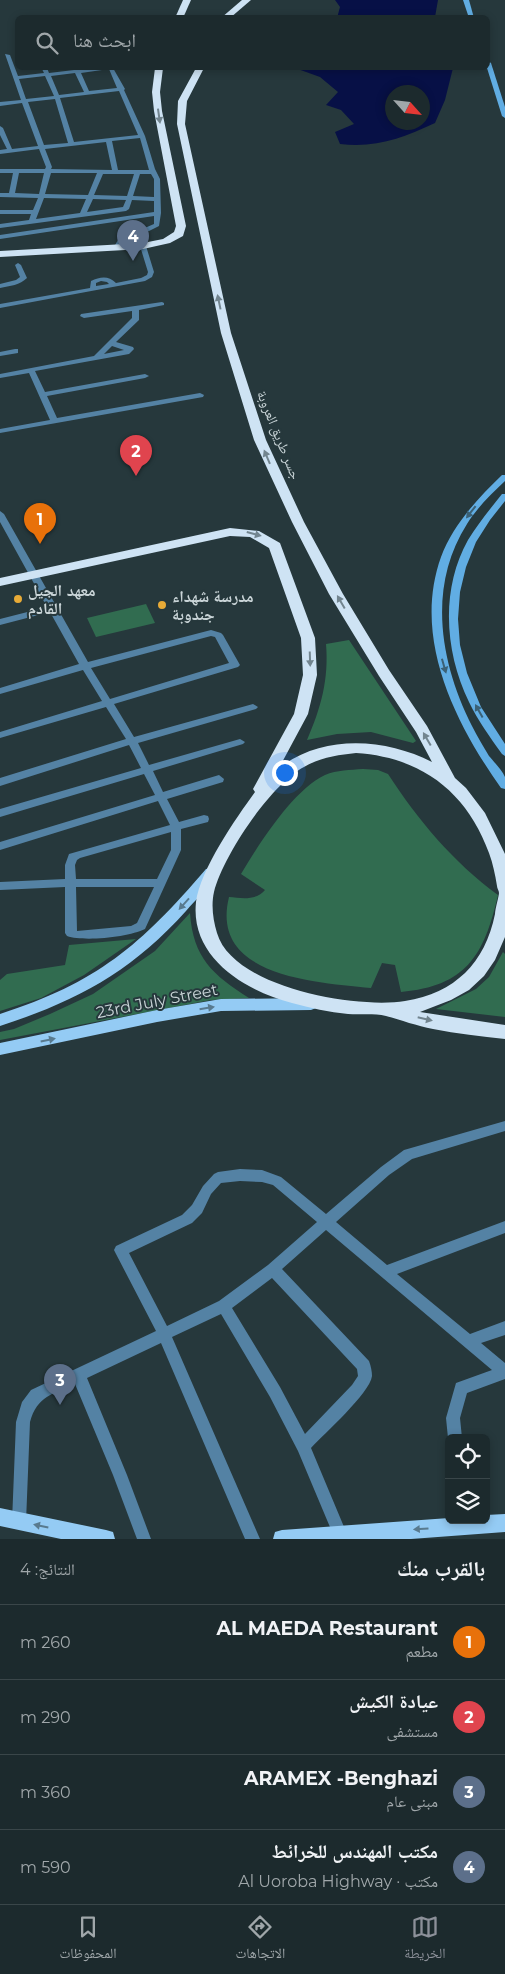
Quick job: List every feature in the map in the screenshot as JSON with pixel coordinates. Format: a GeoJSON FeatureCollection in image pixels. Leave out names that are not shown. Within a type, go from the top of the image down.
{"type":"FeatureCollection","features":[{"type":"Feature","properties":{"kind":"highway"},"geometry":{"type":"LineString","coordinates":[[178,0],[180,15]]}},
{"type":"Feature","properties":{"kind":"highway"},"geometry":{"type":"LineString","coordinates":[[180,15],[187,0]]}},
{"type":"Feature","properties":{"kind":"highway"},"geometry":{"type":"LineString","coordinates":[[226,15],[232,0]]}},
{"type":"Feature","properties":{"kind":"highway"},"geometry":{"type":"LineString","coordinates":[[229,15],[247,0]]}},
{"type":"Feature","properties":{"kind":"highway"},"geometry":{"type":"LineString","coordinates":[[0,253],[143,246],[155,244],[179,234],[181,226],[158,111],[156,92],[159,70]]}},
{"type":"Feature","properties":{"kind":"highway","name":"جسر طريق العروبة"},"geometry":{"type":"LineString","coordinates":[[199,70],[183,98],[180,111],[181,124],[220,305],[251,416],[281,489],[316,557],[359,632],[422,730],[450,782]]}},
{"type":"Feature","properties":{"kind":"highway"},"geometry":{"type":"LineString","coordinates":[[0,582],[230,532],[251,533],[261,536],[275,546],[308,638],[310,650],[308,688],[301,714],[250,810],[216,867],[204,900],[207,930],[216,949],[234,968],[271,990],[295,999],[321,1004],[377,1009],[404,1008],[435,999],[460,987],[478,971],[491,952],[503,923],[505,898]]}},
{"type":"Feature","properties":{"kind":"highway"},"geometry":{"type":"LineString","coordinates":[[250,810],[270,786],[290,768],[320,754],[346,748],[371,749],[396,754],[418,762],[450,782],[472,807],[492,840],[502,870],[505,889]]}},
{"type":"Feature","properties":{"kind":"highway"},"geometry":{"type":"LineString","coordinates":[[492,840],[505,852]]}},
{"type":"Feature","properties":{"kind":"highway"},"geometry":{"type":"LineString","coordinates":[[377,1009],[433,1022],[505,1032]]}},
{"type":"Feature","properties":{"kind":"main road"},"geometry":{"type":"LineString","coordinates":[[466,0],[471,15]]}},
{"type":"Feature","properties":{"kind":"main road"},"geometry":{"type":"LineString","coordinates":[[490,70],[505,116]]}},
{"type":"Feature","properties":{"kind":"main road"},"geometry":{"type":"LineString","coordinates":[[505,477],[474,509],[461,526],[450,547],[442,568],[436,612],[437,636],[450,687],[478,745],[505,785]]}},
{"type":"Feature","properties":{"kind":"main road"},"geometry":{"type":"LineString","coordinates":[[505,496],[485,518],[470,543],[461,566],[453,603],[453,628],[461,668],[473,700],[505,752]]}},
{"type":"Feature","properties":{"kind":"main road","name":"23rd July Street"},"geometry":{"type":"LineString","coordinates":[[0,1020],[35,1009],[68,995],[98,979],[124,961],[151,938],[216,867]]}},
{"type":"Feature","properties":{"kind":"main road","name":"23rd July Street"},"geometry":{"type":"LineString","coordinates":[[0,1049],[157,1016],[221,1005],[321,1004]]}},
{"type":"Feature","properties":{"kind":"main road"},"geometry":{"type":"LineString","coordinates":[[0,1517],[106,1539]]}},
{"type":"Feature","properties":{"kind":"main road"},"geometry":{"type":"LineString","coordinates":[[282,1539],[340,1534],[473,1528],[505,1524]]}},
{"type":"Feature","properties":{"kind":"street"},"geometry":{"type":"LineString","coordinates":[[6,55],[48,163],[49,172],[32,221]]}},
{"type":"Feature","properties":{"kind":"street"},"geometry":{"type":"LineString","coordinates":[[15,78],[46,71],[62,70]]}},
{"type":"Feature","properties":{"kind":"street"},"geometry":{"type":"LineString","coordinates":[[77,70],[87,93]]}},
{"type":"Feature","properties":{"kind":"street"},"geometry":{"type":"LineString","coordinates":[[111,70],[122,89],[158,179],[158,223],[155,227],[125,232],[118,247]]}},
{"type":"Feature","properties":{"kind":"street"},"geometry":{"type":"LineString","coordinates":[[46,71],[58,97],[72,143]]}},
{"type":"Feature","properties":{"kind":"street"},"geometry":{"type":"LineString","coordinates":[[0,104],[122,89]]}},
{"type":"Feature","properties":{"kind":"street"},"geometry":{"type":"LineString","coordinates":[[0,128],[10,150]]}},
{"type":"Feature","properties":{"kind":"street"},"geometry":{"type":"LineString","coordinates":[[0,152],[142,136]]}},
{"type":"Feature","properties":{"kind":"street"},"geometry":{"type":"LineString","coordinates":[[109,139],[115,172]]}},
{"type":"Feature","properties":{"kind":"street"},"geometry":{"type":"LineString","coordinates":[[0,171],[154,172]]}},
{"type":"Feature","properties":{"kind":"street"},"geometry":{"type":"LineString","coordinates":[[12,195],[16,171]]}},
{"type":"Feature","properties":{"kind":"street"},"geometry":{"type":"LineString","coordinates":[[83,214],[101,172]]}},
{"type":"Feature","properties":{"kind":"street"},"geometry":{"type":"LineString","coordinates":[[0,226],[126,209],[131,198],[137,172]]}},
{"type":"Feature","properties":{"kind":"street"},"geometry":{"type":"LineString","coordinates":[[0,195],[158,199]]}},
{"type":"Feature","properties":{"kind":"street"},"geometry":{"type":"LineString","coordinates":[[0,212],[34,212]]}},
{"type":"Feature","properties":{"kind":"street"},"geometry":{"type":"LineString","coordinates":[[0,237],[158,213]]}},
{"type":"Feature","properties":{"kind":"street"},"geometry":{"type":"LineString","coordinates":[[0,306],[140,282],[150,276],[151,272],[143,246]]}},
{"type":"Feature","properties":{"kind":"street"},"geometry":{"type":"LineString","coordinates":[[0,286],[18,282],[24,278],[18,265]]}},
{"type":"Feature","properties":{"kind":"street"},"geometry":{"type":"LineString","coordinates":[[84,316],[162,304]]}},
{"type":"Feature","properties":{"kind":"street"},"geometry":{"type":"LineString","coordinates":[[95,359],[136,318],[135,308]]}},
{"type":"Feature","properties":{"kind":"street"},"geometry":{"type":"LineString","coordinates":[[0,376],[95,359],[126,352],[130,349],[111,343]]}},
{"type":"Feature","properties":{"kind":"street"},"geometry":{"type":"LineString","coordinates":[[0,354],[15,351]]}},
{"type":"Feature","properties":{"kind":"street"},"geometry":{"type":"LineString","coordinates":[[31,370],[54,421]]}},
{"type":"Feature","properties":{"kind":"street"},"geometry":{"type":"LineString","coordinates":[[42,395],[145,376]]}},
{"type":"Feature","properties":{"kind":"street"},"geometry":{"type":"LineString","coordinates":[[0,431],[200,395]]}},
{"type":"Feature","properties":{"kind":"street"},"geometry":{"type":"LineString","coordinates":[[0,514],[85,666],[132,741],[145,770],[176,827],[176,850],[144,922],[138,928],[77,935],[71,933],[69,930],[70,865],[73,857],[176,827],[204,819]]}},
{"type":"Feature","properties":{"kind":"street"},"geometry":{"type":"LineString","coordinates":[[0,622],[53,608]]}},
{"type":"Feature","properties":{"kind":"street"},"geometry":{"type":"LineString","coordinates":[[0,691],[85,666],[212,633],[218,635],[235,665],[0,735]]}},
{"type":"Feature","properties":{"kind":"street"},"geometry":{"type":"LineString","coordinates":[[0,782],[132,741],[253,707]]}},
{"type":"Feature","properties":{"kind":"street"},"geometry":{"type":"LineString","coordinates":[[0,813],[240,742]]}},
{"type":"Feature","properties":{"kind":"street"},"geometry":{"type":"LineString","coordinates":[[0,846],[219,779]]}},
{"type":"Feature","properties":{"kind":"street"},"geometry":{"type":"LineString","coordinates":[[0,886],[70,883],[161,883]]}},
{"type":"Feature","properties":{"kind":"street"},"geometry":{"type":"LineString","coordinates":[[20,1522],[23,1422],[27,1407],[36,1395],[224,1306],[274,1269],[385,1171],[408,1154],[505,1126]]}},
{"type":"Feature","properties":{"kind":"street"},"geometry":{"type":"LineString","coordinates":[[253,1539],[164,1334],[121,1250],[187,1219],[197,1209],[207,1190],[218,1178],[240,1175],[262,1176],[278,1181],[326,1224],[505,1372],[461,1388],[453,1418],[455,1434]]}},
{"type":"Feature","properties":{"kind":"street"},"geometry":{"type":"LineString","coordinates":[[385,1272],[505,1226]]}},
{"type":"Feature","properties":{"kind":"street"},"geometry":{"type":"LineString","coordinates":[[274,1269],[364,1366],[365,1377],[357,1390],[303,1446]]}},
{"type":"Feature","properties":{"kind":"street"},"geometry":{"type":"LineString","coordinates":[[224,1306],[275,1392],[303,1446],[340,1534]]}},
{"type":"Feature","properties":{"kind":"street"},"geometry":{"type":"LineString","coordinates":[[469,1341],[505,1328]]}},
{"type":"Feature","properties":{"kind":"street"},"geometry":{"type":"LineString","coordinates":[[78,1374],[144,1539]]}},
{"type":"Feature","properties":{"kind":"green space"},"geometry":{"type":"Polygon","coordinates":[[[146,604],[155,623],[96,637],[87,618],[146,604]]]}},
{"type":"Feature","properties":{"kind":"green space"},"geometry":{"type":"Polygon","coordinates":[[[349,640],[416,741],[413,743],[371,732],[337,734],[307,740],[323,693],[327,657],[326,644],[349,640]]]}},
{"type":"Feature","properties":{"kind":"green space"},"geometry":{"type":"Polygon","coordinates":[[[378,770],[388,774],[437,839],[466,869],[498,895],[486,935],[478,951],[469,964],[457,975],[442,983],[423,989],[401,992],[395,965],[382,963],[371,988],[298,978],[273,971],[251,960],[235,945],[227,924],[229,897],[253,897],[265,890],[241,874],[267,833],[289,805],[313,782],[325,775],[339,771],[378,770]]]}},
{"type":"Feature","properties":{"kind":"green space"},"geometry":{"type":"Polygon","coordinates":[[[190,913],[195,942],[200,954],[215,973],[249,998],[211,1000],[0,1040],[0,1032],[14,1029],[93,994],[155,951],[190,913]]]}},
{"type":"Feature","properties":{"kind":"green space"},"geometry":{"type":"Polygon","coordinates":[[[136,939],[84,975],[41,998],[0,1011],[0,980],[7,974],[65,965],[69,945],[136,939]]]}},
{"type":"Feature","properties":{"kind":"green space"},"geometry":{"type":"Polygon","coordinates":[[[503,952],[505,954],[505,1017],[436,1009],[476,989],[489,977],[503,952]]]}},
{"type":"Feature","properties":{"kind":"shaded area"},"geometry":{"type":"Polygon","coordinates":[[[335,0],[438,0],[435,15],[338,15],[340,7],[335,0]]]}},
{"type":"Feature","properties":{"kind":"shaded area"},"geometry":{"type":"Polygon","coordinates":[[[301,70],[452,70],[445,100],[435,123],[430,125],[430,85],[385,85],[385,130],[419,130],[389,141],[366,145],[340,144],[335,132],[354,124],[341,110],[326,105],[338,92],[320,77],[301,70]]]}},
{"type":"Feature","properties":{"kind":"place","name":"مكتب المهندس للخرائط"},"geometry":{"type":"Point","coordinates":[133,261]}},
{"type":"Feature","properties":{"kind":"place","name":"عيادة الكيش"},"geometry":{"type":"Point","coordinates":[136,476]}},
{"type":"Feature","properties":{"kind":"place","name":"AL MAEDA Restaurant"},"geometry":{"type":"Point","coordinates":[40,544]}},
{"type":"Feature","properties":{"kind":"place","name":"معهد الجيل القادم"},"geometry":{"type":"Point","coordinates":[18,599]}},
{"type":"Feature","properties":{"kind":"place","name":"مدرسة شهداء جندوبة"},"geometry":{"type":"Point","coordinates":[162,605]}},
{"type":"Feature","properties":{"kind":"place","name":"ARAMEX -Benghazi"},"geometry":{"type":"Point","coordinates":[60,1405]}}]}
